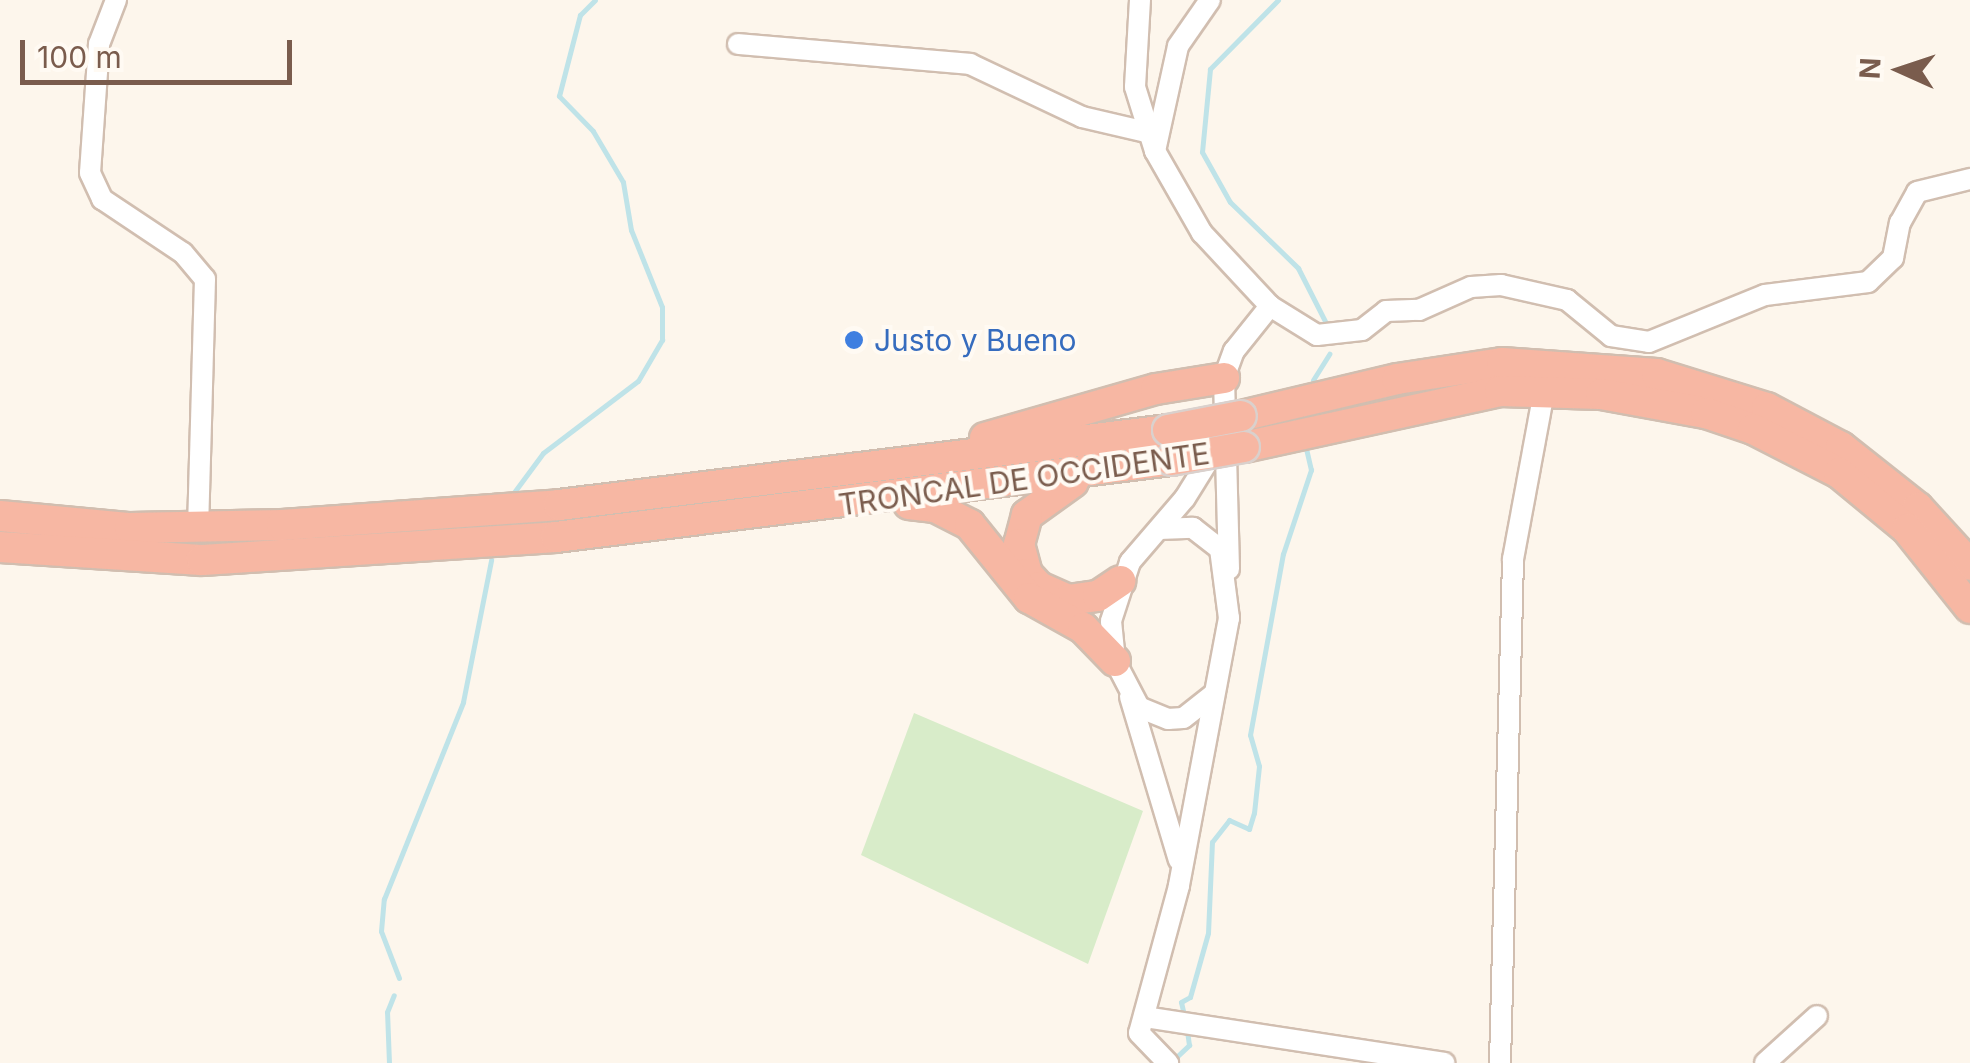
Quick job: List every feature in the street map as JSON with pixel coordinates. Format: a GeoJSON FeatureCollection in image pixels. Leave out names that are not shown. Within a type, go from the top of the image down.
{"type":"FeatureCollection","features":[{"type":"Feature","properties":{"kind":"highway","name":"TRONCAL DE OCCIDENTE"},"geometry":{"type":"LineString","coordinates":[[1236,432],[1397,379],[1502,364],[1657,374],[1767,408],[1841,448],[1918,508],[1970,565]]}},
{"type":"Feature","properties":{"kind":"highway"},"geometry":{"type":"LineString","coordinates":[[740,484],[1006,433],[1156,390],[1224,378]]}},
{"type":"Feature","properties":{"kind":"highway","name":"TRONCAL DE OCCIDENTE"},"geometry":{"type":"LineString","coordinates":[[0,516],[198,530],[558,505],[740,484],[1170,445],[1454,398],[1544,391],[1706,413],[1799,449],[1908,529],[1970,608]]}},
{"type":"Feature","properties":{"kind":"highway","name":"TRONCAL DE OCCIDENTE"},"geometry":{"type":"LineString","coordinates":[[0,547],[137,559],[286,556],[556,538],[1088,474],[1170,445]]}},
{"type":"Feature","properties":{"kind":"highway"},"geometry":{"type":"LineString","coordinates":[[1088,474],[1027,515],[1020,558],[1039,588],[1068,600],[1098,596],[1120,581]]}},
{"type":"Feature","properties":{"kind":"highway"},"geometry":{"type":"LineString","coordinates":[[861,502],[952,514],[985,538],[1029,598],[1083,628],[1115,661]]}},
{"type":"Feature","properties":{"kind":"street"},"geometry":{"type":"LineString","coordinates":[[116,0],[99,44],[90,173],[102,199],[183,253],[205,278],[198,530]]}},
{"type":"Feature","properties":{"kind":"street"},"geometry":{"type":"LineString","coordinates":[[1140,0],[1133,62],[1150,142],[1202,233],[1270,306],[1316,335],[1362,330],[1386,311],[1419,310],[1471,287],[1500,284],[1567,300],[1611,336],[1649,342],[1765,294],[1868,282],[1893,258],[1900,223],[1917,192],[1970,179]]}},
{"type":"Feature","properties":{"kind":"street"},"geometry":{"type":"LineString","coordinates":[[1150,142],[1178,46],[1210,0]]}},
{"type":"Feature","properties":{"kind":"street"},"geometry":{"type":"LineString","coordinates":[[738,44],[970,64],[1082,117],[1150,142]]}},
{"type":"Feature","properties":{"kind":"street"},"geometry":{"type":"LineString","coordinates":[[1168,1063],[1139,1033],[1180,886],[1226,653],[1236,432],[1224,378],[1234,351],[1270,306]]}},
{"type":"Feature","properties":{"kind":"street"},"geometry":{"type":"LineString","coordinates":[[1500,1063],[1513,560],[1544,391]]}},
{"type":"Feature","properties":{"kind":"street"},"geometry":{"type":"LineString","coordinates":[[1180,886],[1172,823],[1130,694],[1115,661],[1111,621],[1120,581],[1236,432]]}},
{"type":"Feature","properties":{"kind":"street"},"geometry":{"type":"LineString","coordinates":[[1158,529],[1176,526],[1208,536],[1227,565],[1228,582]]}},
{"type":"Feature","properties":{"kind":"street"},"geometry":{"type":"LineString","coordinates":[[1130,694],[1139,707],[1168,719],[1198,712],[1218,688]]}},
{"type":"Feature","properties":{"kind":"street"},"geometry":{"type":"LineString","coordinates":[[1765,1063],[1818,1016]]}},
{"type":"Feature","properties":{"kind":"street"},"geometry":{"type":"LineString","coordinates":[[1144,1017],[1445,1063]]}},
{"type":"Feature","properties":{"kind":"green space"},"geometry":{"type":"Polygon","coordinates":[[[914,713],[1143,811],[1088,964],[861,855],[914,713]]]}},
{"type":"Feature","properties":{"kind":"waterway"},"geometry":{"type":"LineString","coordinates":[[512,495],[543,453],[638,381],[662,340],[662,307],[631,230],[623,182],[593,131],[559,96],[580,15],[595,0]]}},
{"type":"Feature","properties":{"kind":"waterway"},"geometry":{"type":"LineString","coordinates":[[1278,0],[1210,69],[1202,152],[1230,202],[1298,268],[1327,325]]}},
{"type":"Feature","properties":{"kind":"waterway"},"geometry":{"type":"LineString","coordinates":[[1313,380],[1329,354]]}},
{"type":"Feature","properties":{"kind":"waterway"},"geometry":{"type":"LineString","coordinates":[[1184,1015],[1181,1002],[1190,997],[1208,933],[1212,842],[1229,820],[1249,829],[1254,813],[1259,766],[1250,735],[1283,554],[1311,470],[1306,448]]}},
{"type":"Feature","properties":{"kind":"waterway"},"geometry":{"type":"LineString","coordinates":[[399,978],[381,931],[384,899],[463,702],[491,560]]}},
{"type":"Feature","properties":{"kind":"waterway"},"geometry":{"type":"LineString","coordinates":[[389,1063],[387,1012],[394,995]]}},
{"type":"Feature","properties":{"kind":"waterway"},"geometry":{"type":"LineString","coordinates":[[1171,1062],[1189,1045],[1187,1031]]}},
{"type":"Feature","properties":{"kind":"place","name":"Justo y Bueno"},"geometry":{"type":"Point","coordinates":[854,340]}}]}
